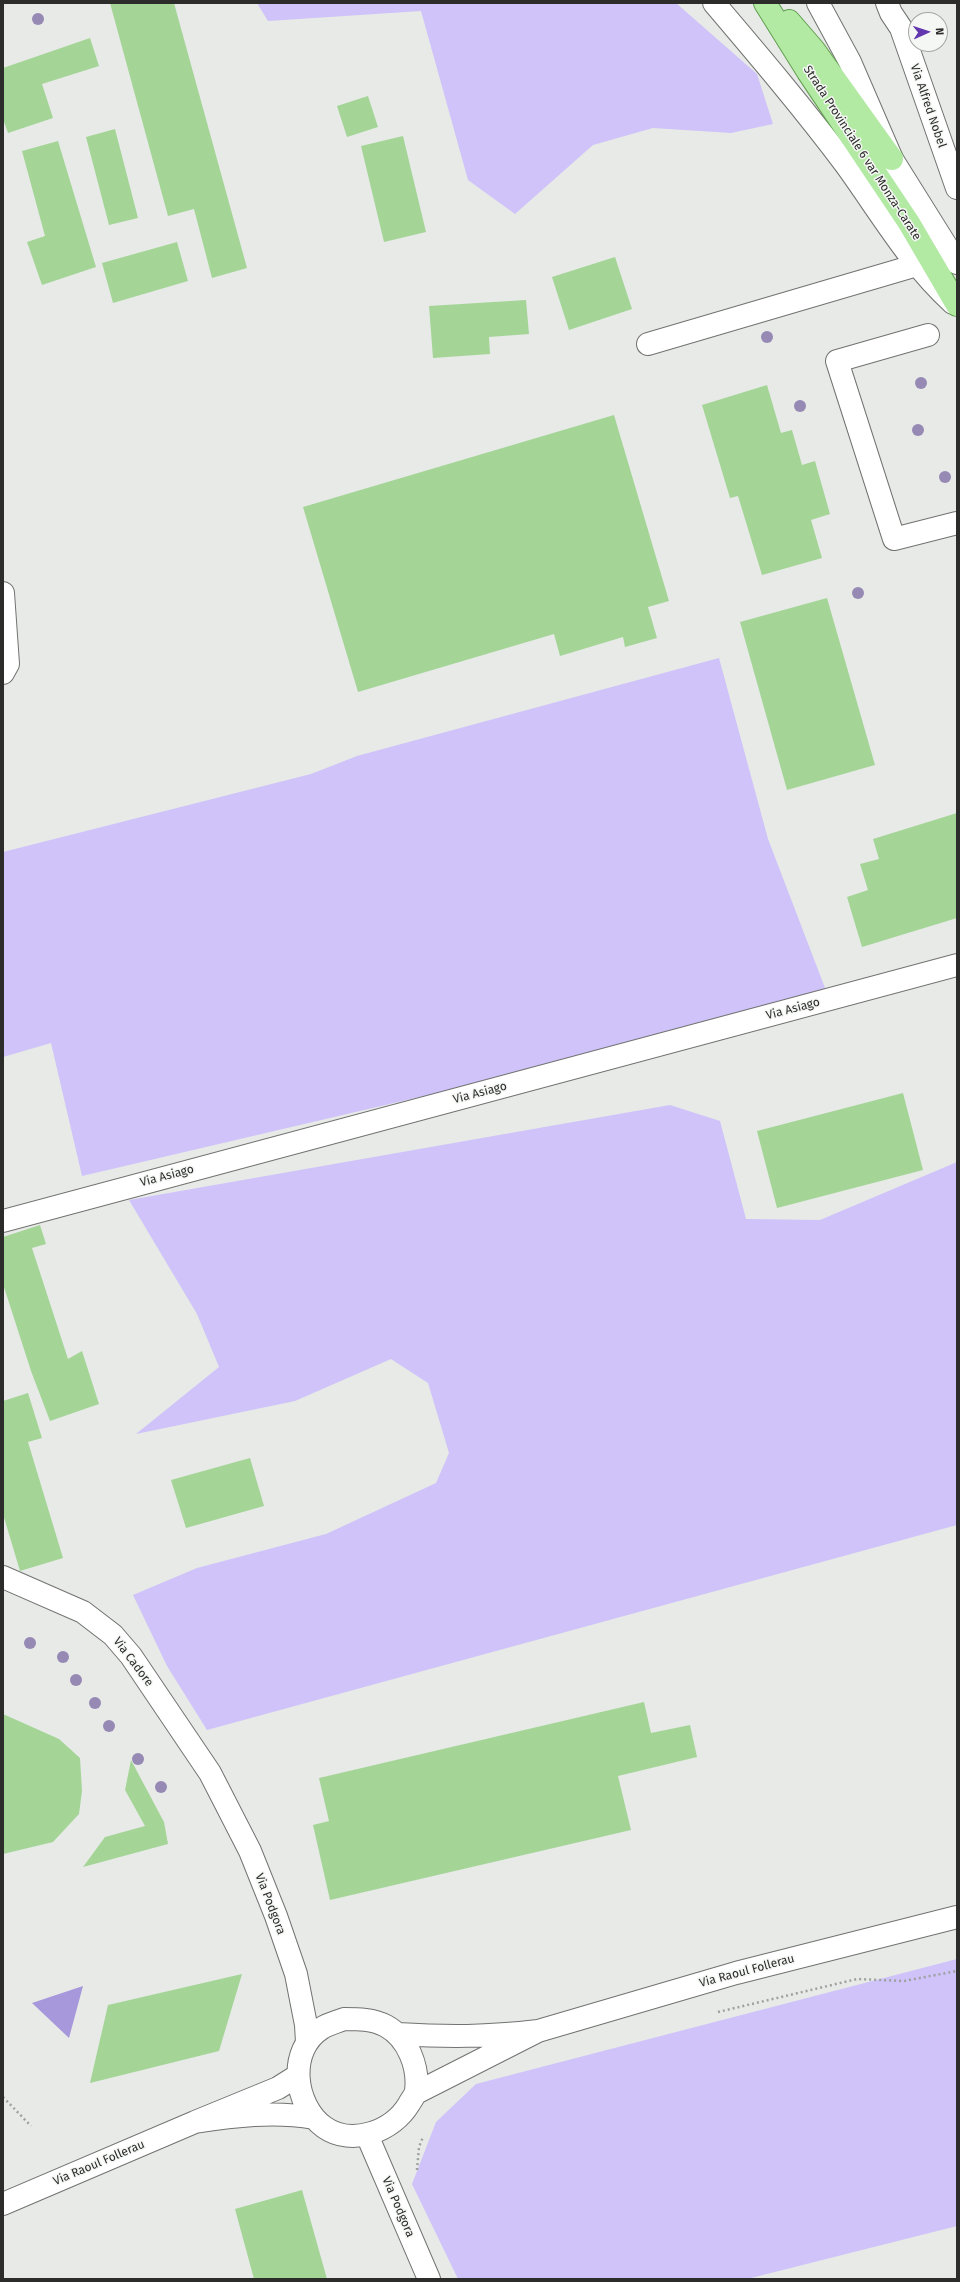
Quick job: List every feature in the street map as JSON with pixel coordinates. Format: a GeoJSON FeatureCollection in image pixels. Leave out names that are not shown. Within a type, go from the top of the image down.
{"type":"FeatureCollection","features":[{"type":"Feature","properties":{"kind":"main road","name":"Strada Provinciale 6 var Monza-Carate"},"geometry":{"type":"LineString","coordinates":[[765,3],[808,72],[909,223],[957,306]]}},
{"type":"Feature","properties":{"kind":"main road","name":"Strada Provinciale 6 var Monza-Carate"},"geometry":{"type":"LineString","coordinates":[[773,3],[814,50],[892,159]]}},
{"type":"Feature","properties":{"kind":"street"},"geometry":{"type":"LineString","coordinates":[[714,3],[786,88],[846,165],[917,265],[933,285],[957,306]]}},
{"type":"Feature","properties":{"kind":"street"},"geometry":{"type":"LineString","coordinates":[[818,3],[850,62],[892,159]]}},
{"type":"Feature","properties":{"kind":"street","name":"Via Alfred Nobel"},"geometry":{"type":"LineString","coordinates":[[887,3],[891,13],[902,28],[957,188]]}},
{"type":"Feature","properties":{"kind":"street","name":"Strada Provinciale 6 var Monza-Carate"},"geometry":{"type":"LineString","coordinates":[[892,159],[957,263]]}},
{"type":"Feature","properties":{"kind":"street"},"geometry":{"type":"LineString","coordinates":[[648,344],[917,265]]}},
{"type":"Feature","properties":{"kind":"street"},"geometry":{"type":"LineString","coordinates":[[928,336],[837,361],[894,539],[957,524]]}},
{"type":"Feature","properties":{"kind":"street"},"geometry":{"type":"LineString","coordinates":[[3,593],[8,664],[3,673]]}},
{"type":"Feature","properties":{"kind":"street","name":"Via Asiago"},"geometry":{"type":"LineString","coordinates":[[3,1221],[52,1206],[957,965]]}},
{"type":"Feature","properties":{"kind":"street","name":"Via Cadore"},"geometry":{"type":"LineString","coordinates":[[3,1577],[83,1612],[113,1635],[131,1656],[210,1773]]}},
{"type":"Feature","properties":{"kind":"street","name":"Via Podgora"},"geometry":{"type":"LineString","coordinates":[[210,1773],[250,1851],[276,1916],[296,1974],[306,2025],[307,2042]]}},
{"type":"Feature","properties":{"kind":"street","name":"Via Raoul Follerau"},"geometry":{"type":"LineString","coordinates":[[398,2034],[456,2038],[488,2037],[538,2031],[736,1973],[957,1917]]}},
{"type":"Feature","properties":{"kind":"street"},"geometry":{"type":"LineString","coordinates":[[344,2019],[366,2019],[386,2026],[398,2034],[408,2047],[416,2071],[416,2093],[404,2113],[388,2126],[367,2135],[342,2134],[326,2128],[314,2118],[306,2106],[297,2076],[299,2059],[307,2042],[322,2028],[344,2019]]}},
{"type":"Feature","properties":{"kind":"street","name":"Via Raoul Follerau"},"geometry":{"type":"LineString","coordinates":[[416,2093],[538,2031]]}},
{"type":"Feature","properties":{"kind":"street","name":"Via Raoul Follerau"},"geometry":{"type":"LineString","coordinates":[[3,2204],[278,2088],[297,2076]]}},
{"type":"Feature","properties":{"kind":"street","name":"Via Raoul Follerau"},"geometry":{"type":"LineString","coordinates":[[195,2122],[249,2115],[296,2115],[314,2118]]}},
{"type":"Feature","properties":{"kind":"street","name":"Via Podgora"},"geometry":{"type":"LineString","coordinates":[[367,2135],[429,2279]]}},
{"type":"Feature","properties":{"kind":"path"},"geometry":{"type":"LineString","coordinates":[[713,2013],[857,1979],[904,1981],[957,1972]]}},
{"type":"Feature","properties":{"kind":"path"},"geometry":{"type":"LineString","coordinates":[[3,2097],[31,2126]]}},
{"type":"Feature","properties":{"kind":"path"},"geometry":{"type":"LineString","coordinates":[[417,2173],[419,2147],[426,2130]]}},
{"type":"Feature","properties":{"kind":"shaded area"},"geometry":{"type":"Polygon","coordinates":[[[257,3],[676,3],[757,74],[773,124],[731,133],[653,128],[593,145],[515,214],[468,180],[421,11],[268,21],[257,3]]]}},
{"type":"Feature","properties":{"kind":"shaded area"},"geometry":{"type":"Polygon","coordinates":[[[719,658],[768,839],[830,1001],[82,1176],[51,1043],[3,1057],[3,852],[311,774],[357,756],[719,658]]]}},
{"type":"Feature","properties":{"kind":"shaded area"},"geometry":{"type":"Polygon","coordinates":[[[670,1105],[720,1121],[746,1219],[820,1220],[957,1162],[957,1525],[207,1730],[167,1666],[133,1595],[197,1568],[326,1534],[436,1483],[449,1453],[428,1383],[391,1359],[295,1401],[136,1434],[219,1367],[197,1314],[129,1200],[670,1105]]]}},
{"type":"Feature","properties":{"kind":"shaded area"},"geometry":{"type":"Polygon","coordinates":[[[957,1959],[957,2226],[747,2279],[458,2279],[412,2184],[436,2122],[476,2084],[957,1959]]]}},
{"type":"Feature","properties":{"kind":"shaded area"},"geometry":{"type":"Polygon","coordinates":[[[83,1986],[69,2038],[32,2003],[83,1986]]]}},
{"type":"Feature","properties":{"kind":"building"},"geometry":{"type":"Polygon","coordinates":[[[110,3],[174,3],[247,268],[212,278],[194,209],[168,216],[110,3]]]}},
{"type":"Feature","properties":{"kind":"building"},"geometry":{"type":"Polygon","coordinates":[[[90,38],[99,66],[42,84],[53,118],[8,133],[3,119],[3,68],[90,38]]]}},
{"type":"Feature","properties":{"kind":"building"},"geometry":{"type":"Polygon","coordinates":[[[368,96],[378,127],[347,137],[337,106],[368,96]]]}},
{"type":"Feature","properties":{"kind":"building"},"geometry":{"type":"Polygon","coordinates":[[[115,129],[138,218],[109,225],[86,137],[115,129]]]}},
{"type":"Feature","properties":{"kind":"building"},"geometry":{"type":"Polygon","coordinates":[[[403,136],[426,232],[384,242],[361,146],[403,136]]]}},
{"type":"Feature","properties":{"kind":"building"},"geometry":{"type":"Polygon","coordinates":[[[58,141],[96,267],[42,285],[27,242],[45,236],[22,151],[58,141]]]}},
{"type":"Feature","properties":{"kind":"building"},"geometry":{"type":"Polygon","coordinates":[[[177,242],[188,281],[113,303],[102,263],[177,242]]]}},
{"type":"Feature","properties":{"kind":"building"},"geometry":{"type":"Polygon","coordinates":[[[615,257],[632,309],[569,330],[552,277],[615,257]]]}},
{"type":"Feature","properties":{"kind":"building"},"geometry":{"type":"Polygon","coordinates":[[[526,300],[529,334],[489,337],[490,354],[433,358],[429,306],[526,300]]]}},
{"type":"Feature","properties":{"kind":"building"},"geometry":{"type":"Polygon","coordinates":[[[767,385],[781,433],[792,430],[802,465],[815,461],[830,514],[811,520],[822,558],[762,575],[738,496],[730,498],[702,405],[767,385]]]}},
{"type":"Feature","properties":{"kind":"building"},"geometry":{"type":"Polygon","coordinates":[[[614,415],[669,601],[648,607],[657,638],[625,647],[623,637],[560,656],[554,634],[358,692],[303,507],[614,415]]]}},
{"type":"Feature","properties":{"kind":"building"},"geometry":{"type":"Polygon","coordinates":[[[827,598],[875,765],[787,790],[740,622],[827,598]]]}},
{"type":"Feature","properties":{"kind":"building"},"geometry":{"type":"Polygon","coordinates":[[[957,813],[957,918],[862,947],[847,897],[868,890],[860,864],[879,859],[873,839],[957,813]]]}},
{"type":"Feature","properties":{"kind":"building"},"geometry":{"type":"Polygon","coordinates":[[[903,1093],[923,1170],[777,1208],[757,1131],[903,1093]]]}},
{"type":"Feature","properties":{"kind":"building"},"geometry":{"type":"Polygon","coordinates":[[[40,1225],[46,1244],[32,1248],[68,1359],[82,1351],[99,1404],[50,1421],[31,1371],[3,1284],[3,1237],[40,1225]]]}},
{"type":"Feature","properties":{"kind":"building"},"geometry":{"type":"Polygon","coordinates":[[[28,1393],[42,1438],[28,1442],[63,1558],[20,1571],[3,1514],[3,1401],[28,1393]]]}},
{"type":"Feature","properties":{"kind":"building"},"geometry":{"type":"Polygon","coordinates":[[[250,1458],[264,1506],[186,1528],[171,1480],[250,1458]]]}},
{"type":"Feature","properties":{"kind":"building"},"geometry":{"type":"Polygon","coordinates":[[[644,1702],[651,1733],[690,1725],[697,1757],[618,1776],[631,1830],[330,1900],[313,1825],[329,1821],[319,1778],[644,1702]]]}},
{"type":"Feature","properties":{"kind":"building"},"geometry":{"type":"Polygon","coordinates":[[[3,1714],[59,1739],[80,1758],[82,1791],[79,1814],[53,1842],[3,1854],[3,1714]]]}},
{"type":"Feature","properties":{"kind":"building"},"geometry":{"type":"Polygon","coordinates":[[[131,1760],[164,1822],[168,1844],[83,1867],[105,1837],[145,1826],[125,1790],[131,1760]]]}},
{"type":"Feature","properties":{"kind":"building"},"geometry":{"type":"Polygon","coordinates":[[[242,1974],[219,2051],[90,2083],[108,2005],[242,1974]]]}},
{"type":"Feature","properties":{"kind":"building"},"geometry":{"type":"Polygon","coordinates":[[[302,2190],[327,2279],[254,2279],[235,2209],[302,2190]]]}}]}
